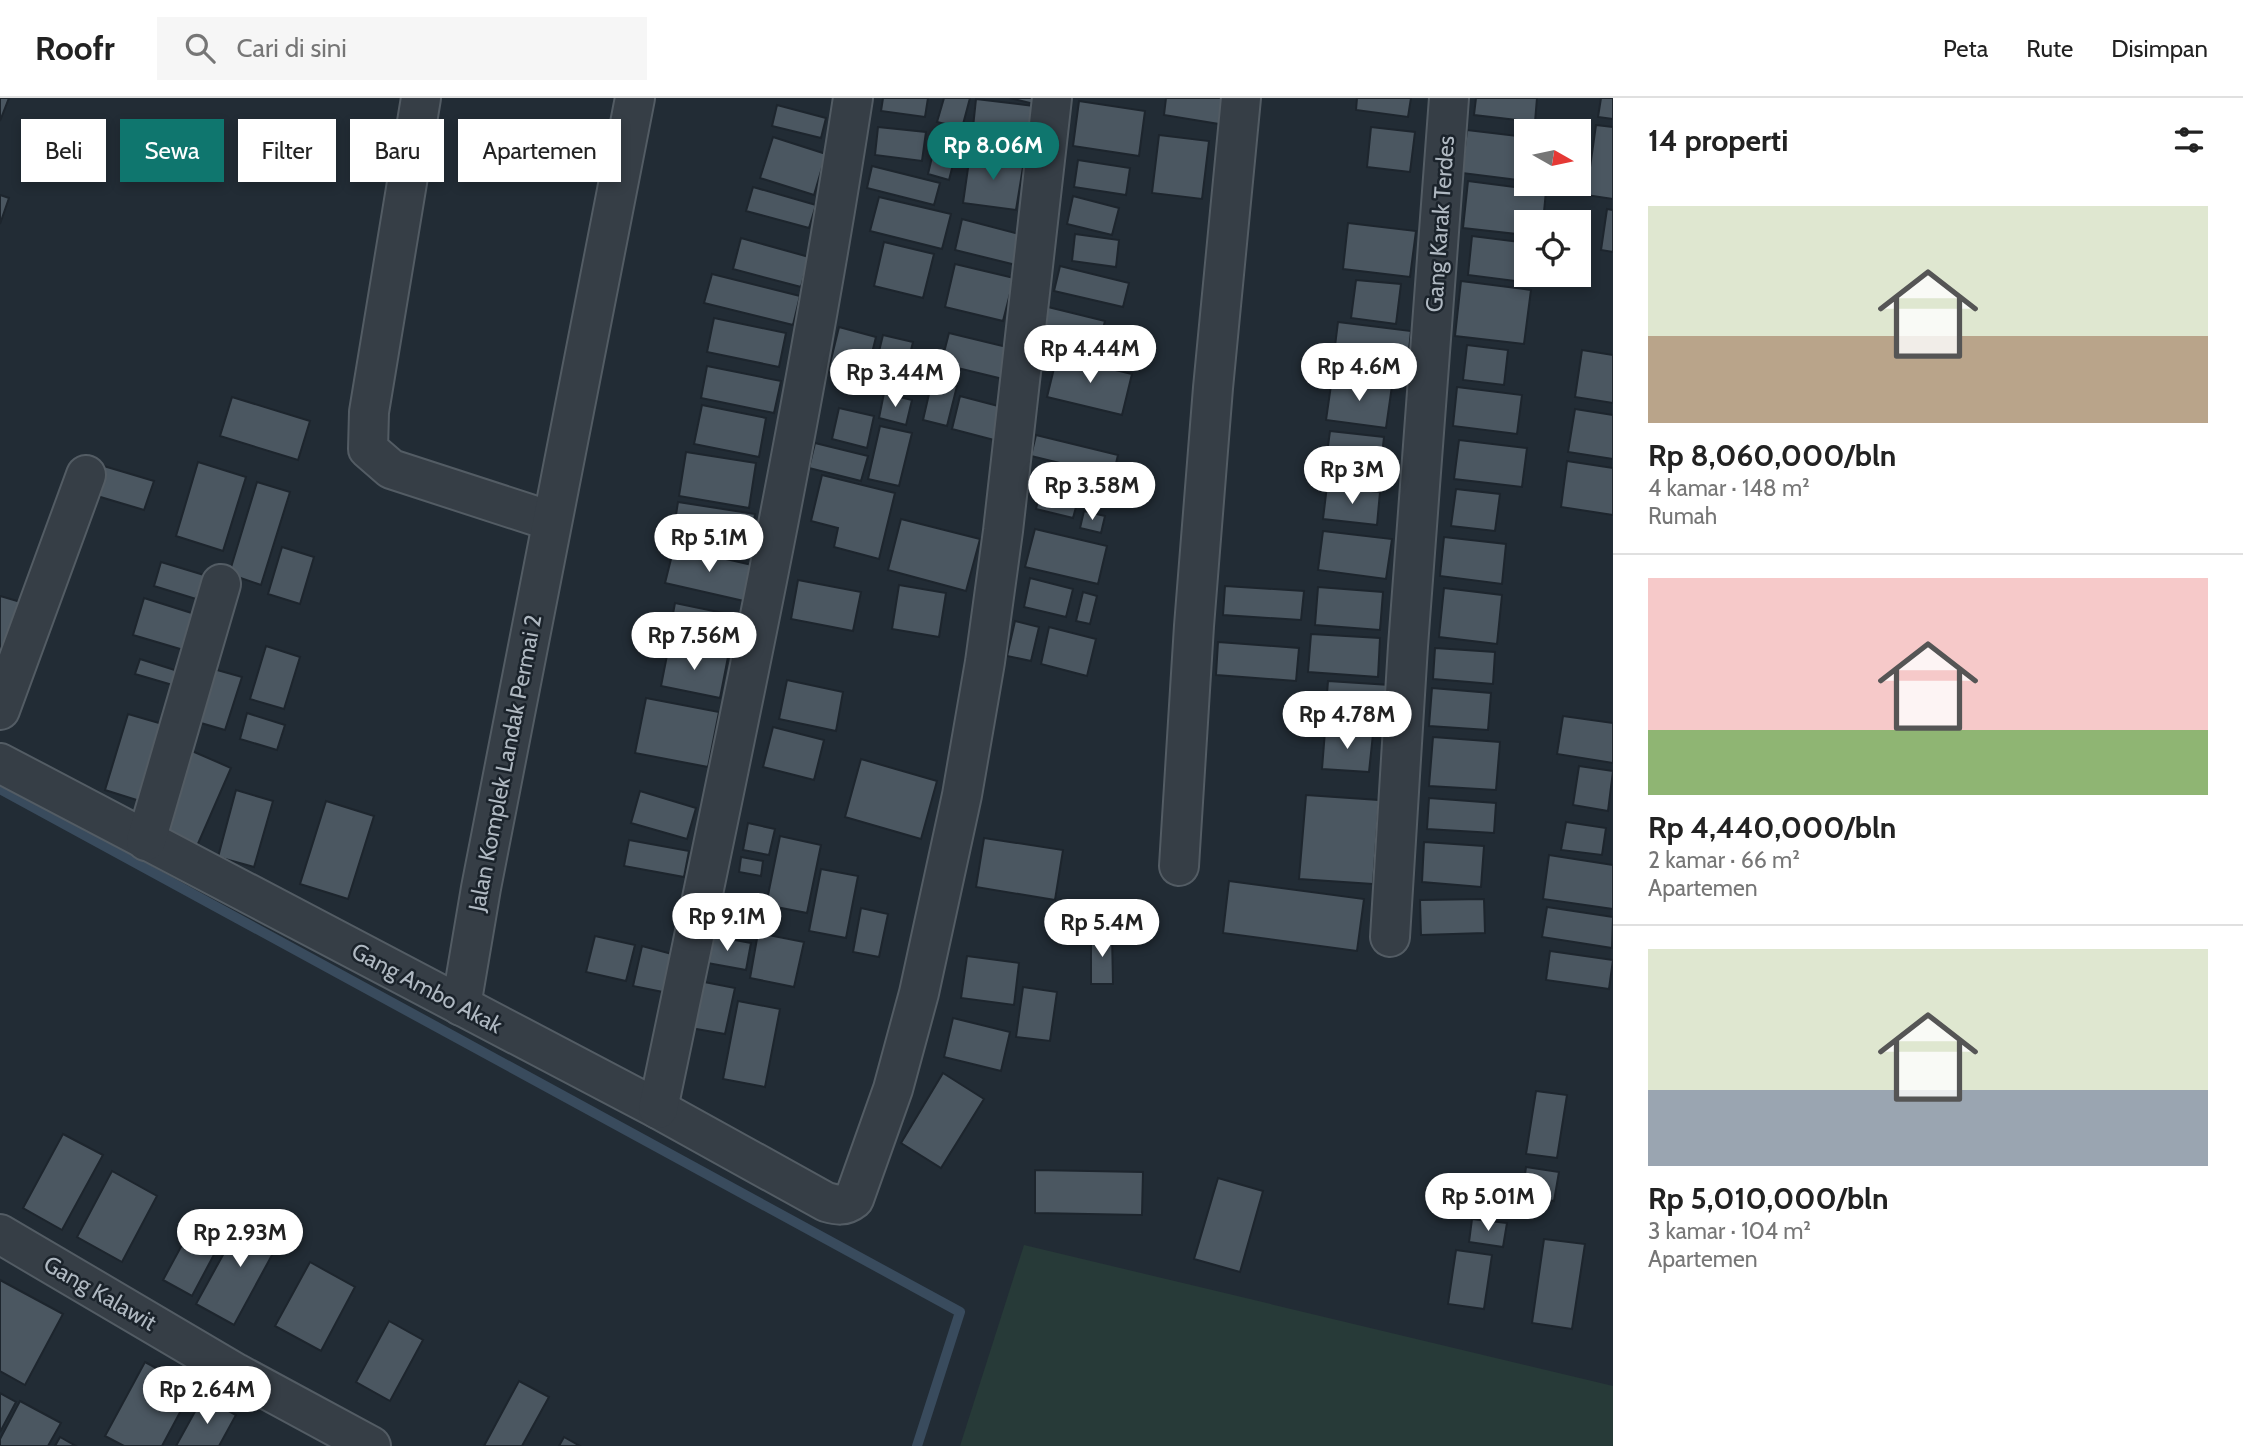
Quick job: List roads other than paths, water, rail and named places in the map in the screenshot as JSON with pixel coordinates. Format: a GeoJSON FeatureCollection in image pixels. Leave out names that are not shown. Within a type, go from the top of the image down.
{"type":"FeatureCollection","features":[{"type":"Feature","properties":{"kind":"street"},"geometry":{"type":"LineString","coordinates":[[421,98],[369,412],[368,449],[391,469],[551,521]]}},
{"type":"Feature","properties":{"kind":"street","name":"Jalan Komplek Landak Permai 2"},"geometry":{"type":"LineString","coordinates":[[461,1006],[551,521],[635,98]]}},
{"type":"Feature","properties":{"kind":"street"},"geometry":{"type":"LineString","coordinates":[[657,1109],[737,730],[802,402],[833,230],[852,98]]}},
{"type":"Feature","properties":{"kind":"street","name":"Gang Ambo Akak"},"geometry":{"type":"LineString","coordinates":[[0,762],[657,1109],[826,1202],[840,1206],[848,1203],[854,1199],[893,1089],[962,795],[985,662],[1003,531],[1052,98]]}},
{"type":"Feature","properties":{"kind":"street"},"geometry":{"type":"LineString","coordinates":[[1179,866],[1213,388],[1241,98]]}},
{"type":"Feature","properties":{"kind":"street","name":"Gang Karak Terdes"},"geometry":{"type":"LineString","coordinates":[[1390,937],[1408,646],[1449,98]]}},
{"type":"Feature","properties":{"kind":"street"},"geometry":{"type":"LineString","coordinates":[[0,710],[86,475]]}},
{"type":"Feature","properties":{"kind":"street"},"geometry":{"type":"LineString","coordinates":[[146,841],[220,584]]}},
{"type":"Feature","properties":{"kind":"street","name":"Gang Kalawit"},"geometry":{"type":"LineString","coordinates":[[0,1234],[236,1373],[372,1446]]}},
{"type":"Feature","properties":{"kind":"waterway"},"geometry":{"type":"LineString","coordinates":[[0,789],[960,1312],[917,1446]]}}]}
